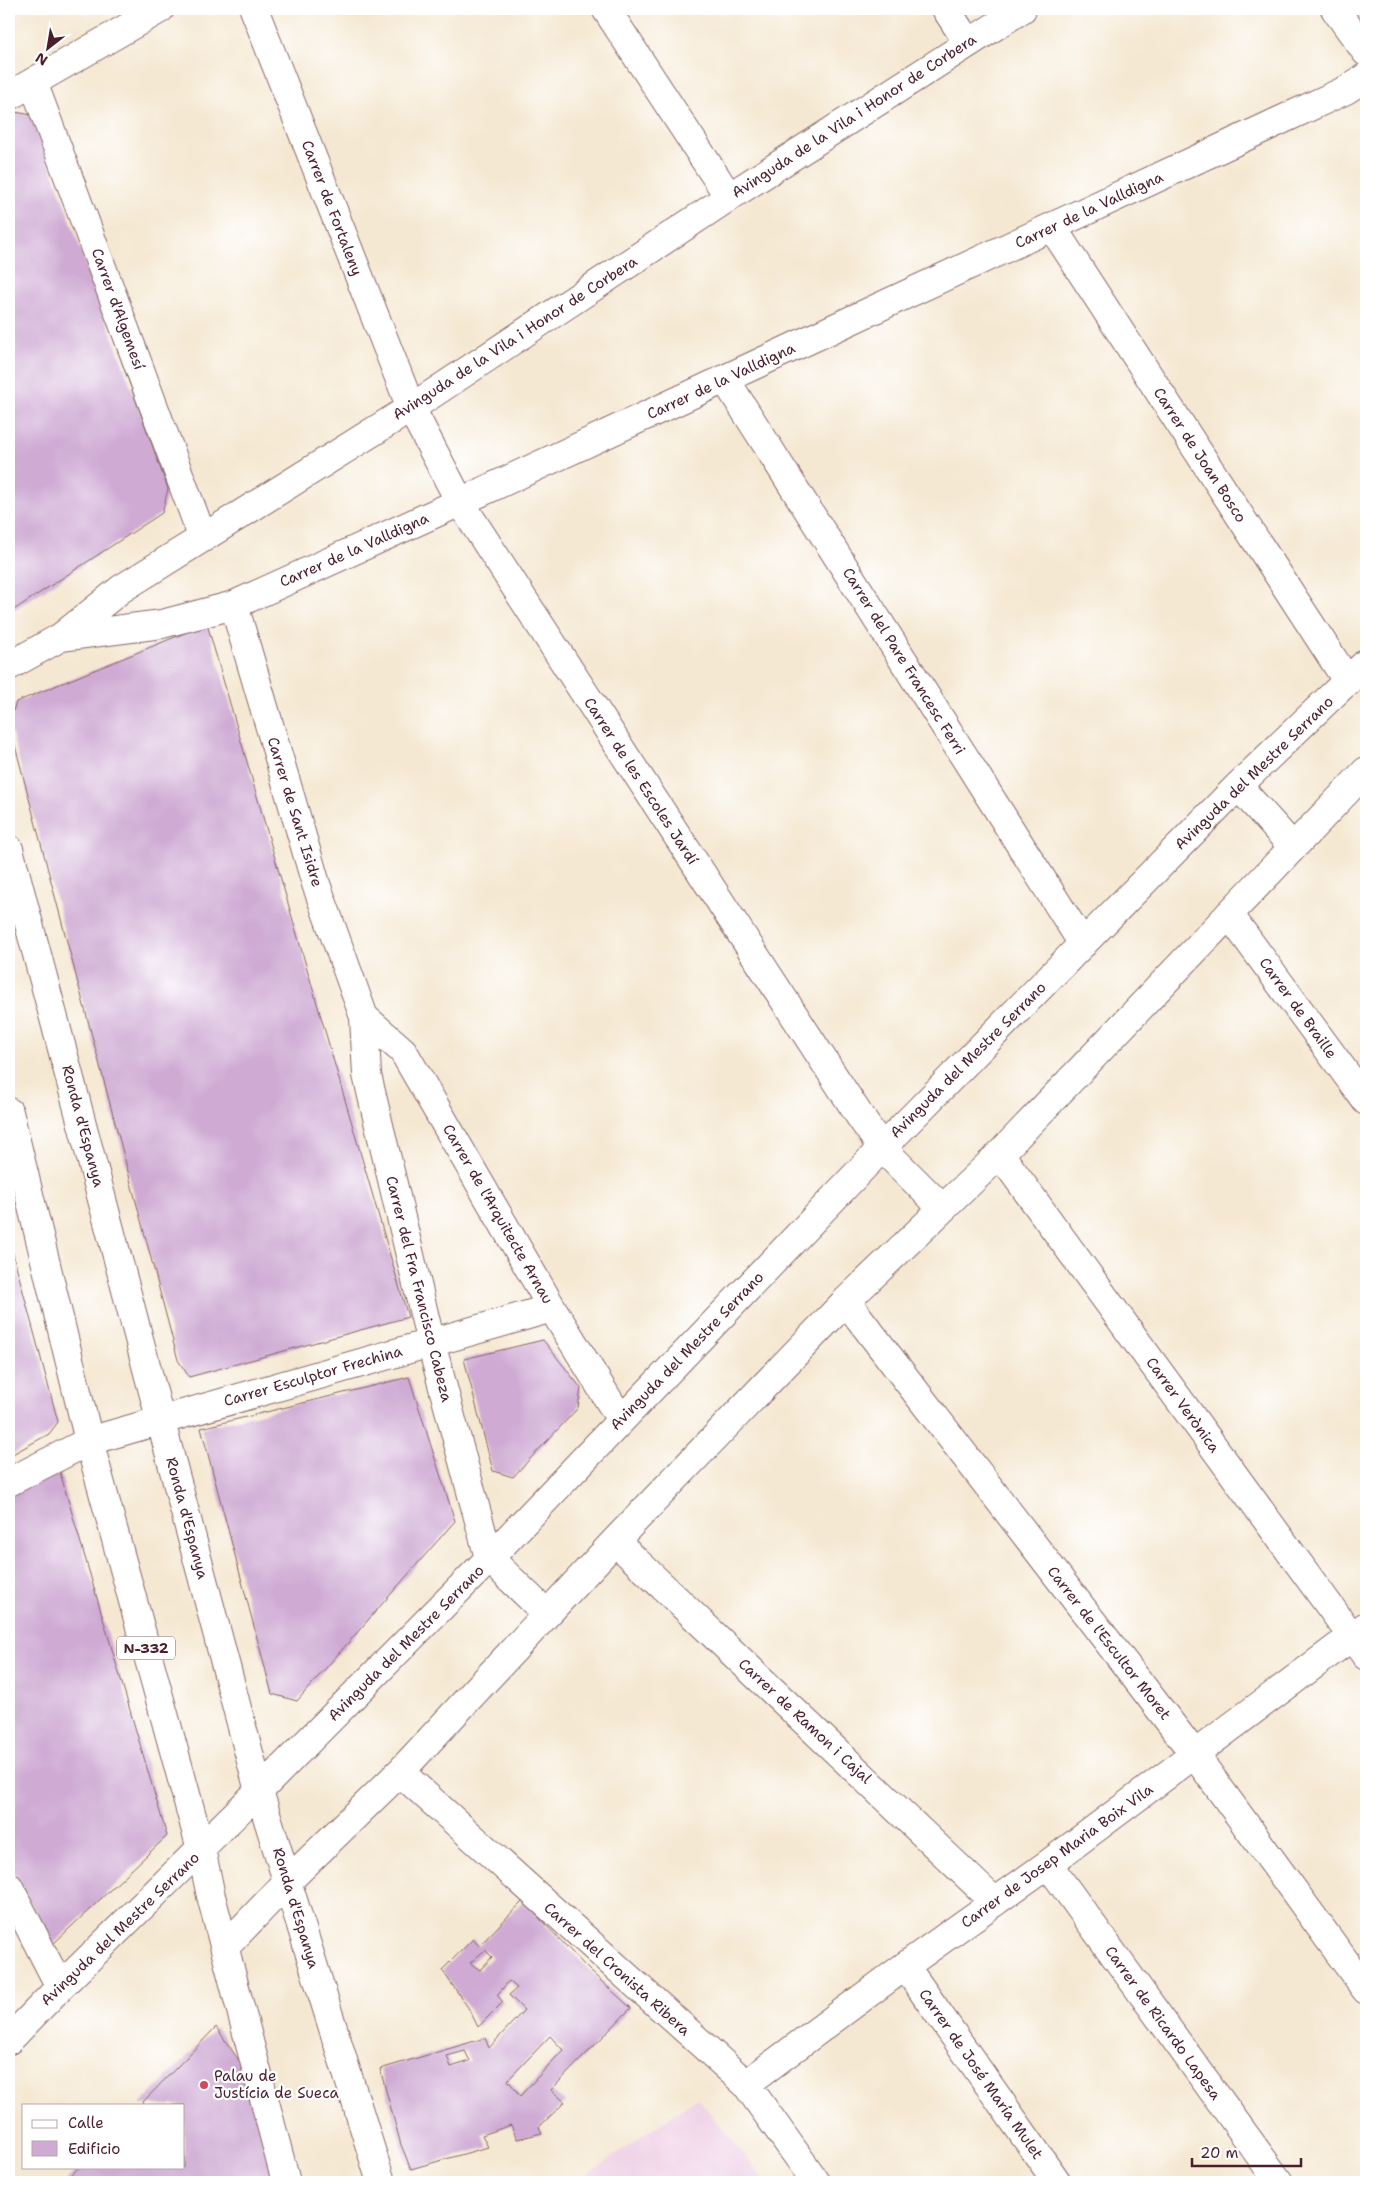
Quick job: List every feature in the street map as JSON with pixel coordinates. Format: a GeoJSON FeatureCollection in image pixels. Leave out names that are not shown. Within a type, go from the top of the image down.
{"type":"FeatureCollection","features":[{"type":"Feature","properties":{"kind":"main road"},"geometry":{"type":"LineString","coordinates":[[9,96],[160,9]]}},
{"type":"Feature","properties":{"kind":"main road","name":"Carrer de Fortaleny"},"geometry":{"type":"LineString","coordinates":[[254,9],[411,408]]}},
{"type":"Feature","properties":{"kind":"main road"},"geometry":{"type":"LineString","coordinates":[[606,9],[729,197]]}},
{"type":"Feature","properties":{"kind":"main road"},"geometry":{"type":"LineString","coordinates":[[946,9],[968,43]]}},
{"type":"Feature","properties":{"kind":"main road","name":"Avinguda de la Vila i Honor de Corbera"},"geometry":{"type":"LineString","coordinates":[[9,666],[61,637],[121,589],[202,536],[411,408],[729,197],[1022,9]]}},
{"type":"Feature","properties":{"kind":"main road"},"geometry":{"type":"LineString","coordinates":[[1335,9],[1366,52]]}},
{"type":"Feature","properties":{"kind":"main road","name":"Carrer de la Valldigna"},"geometry":{"type":"LineString","coordinates":[[61,637],[162,624],[234,605],[460,502],[1346,90],[1366,77]]}},
{"type":"Feature","properties":{"kind":"main road","name":"Carrer d'Algemesí"},"geometry":{"type":"LineString","coordinates":[[33,82],[202,536]]}},
{"type":"Feature","properties":{"kind":"main road","name":"Carrer de Joan Bosco"},"geometry":{"type":"LineString","coordinates":[[1052,227],[1348,682]]}},
{"type":"Feature","properties":{"kind":"main road","name":"Carrer del Pare Francesc Ferri"},"geometry":{"type":"LineString","coordinates":[[725,379],[1083,944]]}},
{"type":"Feature","properties":{"kind":"main road","name":"Carrer de les Escoles Jardí"},"geometry":{"type":"LineString","coordinates":[[411,408],[460,502],[882,1148],[942,1208]]}},
{"type":"Feature","properties":{"kind":"main road","name":"Carrer de Sant Isidre"},"geometry":{"type":"LineString","coordinates":[[234,605],[316,884],[364,1016]]}},
{"type":"Feature","properties":{"kind":"main road","name":"Avinguda del Mestre Serrano"},"geometry":{"type":"LineString","coordinates":[[9,2040],[489,1558],[882,1148],[1238,786],[1366,663]]}},
{"type":"Feature","properties":{"kind":"main road"},"geometry":{"type":"LineString","coordinates":[[224,1948],[288,1880],[400,1772],[546,1614],[846,1300],[1000,1154],[1366,771]]}},
{"type":"Feature","properties":{"kind":"main road"},"geometry":{"type":"LineString","coordinates":[[1238,786],[1293,847]]}},
{"type":"Feature","properties":{"kind":"main road","name":"Ronda d'Espanya"},"geometry":{"type":"LineString","coordinates":[[9,849],[259,1791],[381,2182]]}},
{"type":"Feature","properties":{"kind":"main road","name":"Carrer de Braille"},"geometry":{"type":"LineString","coordinates":[[1229,914],[1366,1101]]}},
{"type":"Feature","properties":{"kind":"main road","name":"Carrer de l'Arquitecte Arnau"},"geometry":{"type":"LineString","coordinates":[[364,1016],[403,1051],[552,1308],[621,1420]]}},
{"type":"Feature","properties":{"kind":"main road","name":"Carrer del Fra Francisco Cabeza"},"geometry":{"type":"LineString","coordinates":[[364,1016],[367,1075],[431,1343],[489,1558]]}},
{"type":"Feature","properties":{"kind":"main road","name":"N-332"},"geometry":{"type":"LineString","coordinates":[[9,1112],[89,1440],[201,1849],[224,1948],[286,2182]]}},
{"type":"Feature","properties":{"kind":"main road","name":"Carrer Verònica"},"geometry":{"type":"LineString","coordinates":[[1000,1154],[1362,1640]]}},
{"type":"Feature","properties":{"kind":"main road","name":"Carrer de l'Escultor Moret"},"geometry":{"type":"LineString","coordinates":[[846,1300],[1195,1755],[1366,1990]]}},
{"type":"Feature","properties":{"kind":"main road","name":"Carrer Esculptor Frechina"},"geometry":{"type":"LineString","coordinates":[[9,1482],[89,1440],[552,1308]]}},
{"type":"Feature","properties":{"kind":"main road","name":"Carrer de Ramon i Cajal"},"geometry":{"type":"LineString","coordinates":[[615,1541],[995,1902]]}},
{"type":"Feature","properties":{"kind":"main road"},"geometry":{"type":"LineString","coordinates":[[489,1558],[546,1614]]}},
{"type":"Feature","properties":{"kind":"main road","name":"Carrer de Josep Maria Boix Vila"},"geometry":{"type":"LineString","coordinates":[[746,2084],[1195,1755],[1362,1640]]}},
{"type":"Feature","properties":{"kind":"main road","name":"Carrer del Cronista Ribera"},"geometry":{"type":"LineString","coordinates":[[400,1772],[746,2084],[816,2182]]}},
{"type":"Feature","properties":{"kind":"main road","name":"Carrer de Ricardo Lapesa"},"geometry":{"type":"LineString","coordinates":[[1048,1864],[1278,2182]]}},
{"type":"Feature","properties":{"kind":"main road"},"geometry":{"type":"LineString","coordinates":[[9,1887],[60,1987]]}},
{"type":"Feature","properties":{"kind":"main road","name":"Carrer de José María Mulet"},"geometry":{"type":"LineString","coordinates":[[905,1966],[1058,2182]]}},
{"type":"Feature","properties":{"kind":"shaded area"},"geometry":{"type":"Polygon","coordinates":[[[698,2098],[765,2182],[576,2182],[698,2098]]]}},
{"type":"Feature","properties":{"kind":"building"},"geometry":{"type":"Polygon","coordinates":[[[9,111],[32,115],[168,489],[162,513],[12,611],[9,610],[9,111]]]}},
{"type":"Feature","properties":{"kind":"building"},"geometry":{"type":"Polygon","coordinates":[[[207,624],[408,1317],[189,1377],[178,1360],[9,723],[16,702],[207,624]]]}},
{"type":"Feature","properties":{"kind":"building"},"geometry":{"type":"Polygon","coordinates":[[[9,1239],[58,1422],[49,1434],[9,1456],[9,1239]]]}},
{"type":"Feature","properties":{"kind":"building"},"geometry":{"type":"Polygon","coordinates":[[[543,1340],[581,1388],[578,1408],[513,1477],[493,1471],[464,1359],[543,1340]]]}},
{"type":"Feature","properties":{"kind":"building"},"geometry":{"type":"Polygon","coordinates":[[[409,1377],[455,1521],[297,1701],[272,1694],[201,1428],[409,1377]]]}},
{"type":"Feature","properties":{"kind":"building"},"geometry":{"type":"Polygon","coordinates":[[[59,1469],[167,1836],[52,1945],[9,1862],[9,1496],[59,1469]]]}},
{"type":"Feature","properties":{"kind":"building"},"geometry":{"type":"Polygon","coordinates":[[[523,1901],[589,1970],[631,2008],[551,2090],[565,2102],[539,2127],[542,2133],[517,2139],[511,2125],[482,2135],[488,2147],[411,2169],[401,2145],[380,2069],[485,2038],[489,2048],[524,2010],[509,1995],[517,1988],[509,1981],[497,1995],[503,2002],[478,2027],[469,2009],[442,1970],[473,1939],[479,1946],[523,1901]],[[485,1950],[470,1963],[480,1970],[492,1957],[485,1950]],[[550,2036],[508,2080],[520,2096],[563,2050],[550,2036]],[[465,2051],[447,2056],[451,2067],[470,2061],[465,2051]]]}},
{"type":"Feature","properties":{"kind":"building"},"geometry":{"type":"Polygon","coordinates":[[[9,1967],[12,1973],[10,1984],[9,1984],[9,1967]]]}},
{"type":"Feature","properties":{"kind":"building","name":"Palau de Justícia de Sueca"},"geometry":{"type":"Polygon","coordinates":[[[216,2027],[242,2065],[275,2182],[65,2182],[78,2168],[185,2168],[185,2104],[141,2104],[216,2027]]]}},
{"type":"Feature","properties":{"kind":"place","name":"Palau de Justícia de Sueca"},"geometry":{"type":"Point","coordinates":[204,2085]}}]}
